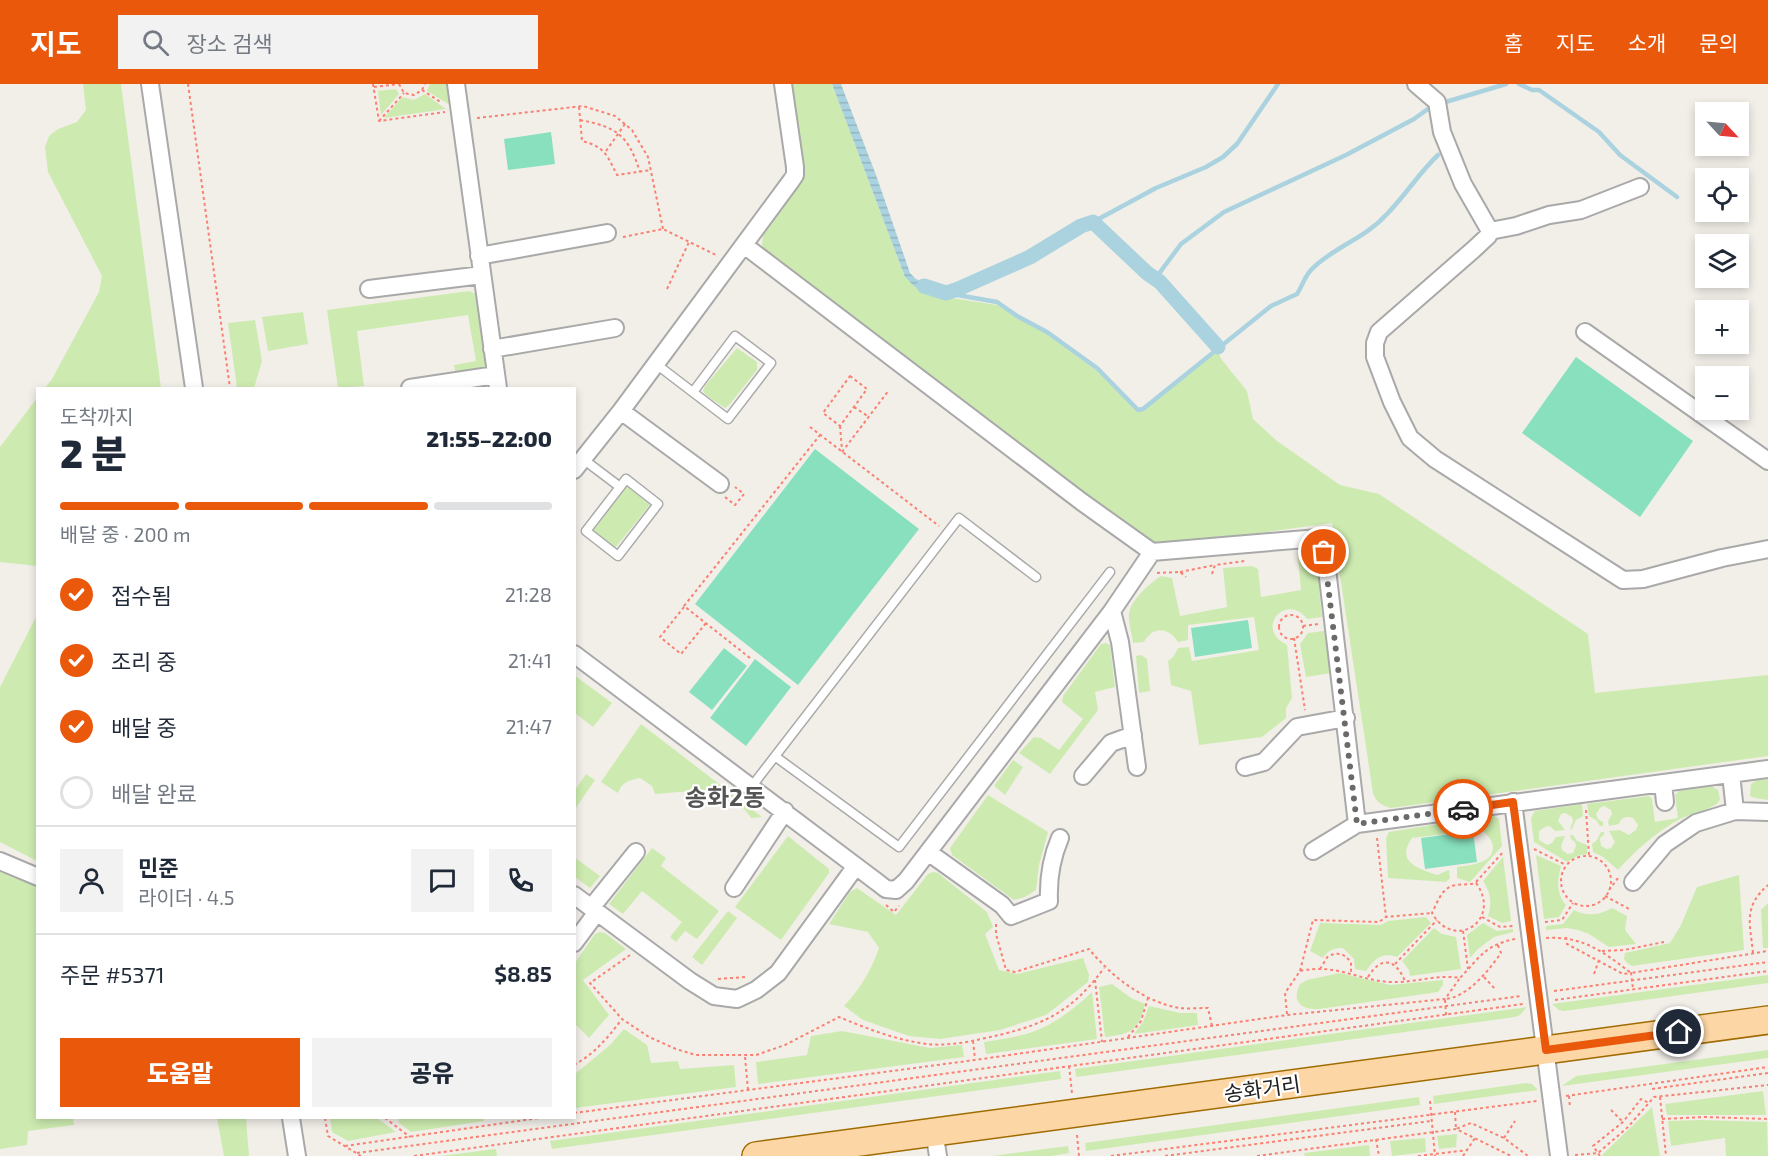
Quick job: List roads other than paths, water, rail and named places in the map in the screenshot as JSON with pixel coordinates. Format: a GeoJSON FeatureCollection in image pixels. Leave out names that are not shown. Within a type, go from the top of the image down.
{"type":"FeatureCollection","features":[{"type":"Feature","properties":{"kind":"main road","name":"송화거리"},"geometry":{"type":"LineString","coordinates":[[756,1156],[936,1144],[1546,1050],[1768,1020]]}},
{"type":"Feature","properties":{"kind":"street"},"geometry":{"type":"LineString","coordinates":[[150,84],[194,387]]}},
{"type":"Feature","properties":{"kind":"street"},"geometry":{"type":"LineString","coordinates":[[425,387],[497,382],[456,84]]}},
{"type":"Feature","properties":{"kind":"street"},"geometry":{"type":"LineString","coordinates":[[579,464],[621,411],[795,175],[783,84]]}},
{"type":"Feature","properties":{"kind":"street"},"geometry":{"type":"LineString","coordinates":[[1416,84],[1438,104],[1442,132],[1463,184],[1490,231]]}},
{"type":"Feature","properties":{"kind":"street"},"geometry":{"type":"LineString","coordinates":[[1490,231],[1516,226],[1549,215],[1581,210],[1640,188]]}},
{"type":"Feature","properties":{"kind":"street"},"geometry":{"type":"LineString","coordinates":[[1490,231],[1488,236],[1473,250],[1379,332],[1375,343],[1376,357],[1392,402],[1410,438],[1435,459],[1623,580],[1643,579],[1722,558],[1768,549]]}},
{"type":"Feature","properties":{"kind":"street"},"geometry":{"type":"LineString","coordinates":[[479,256],[607,233]]}},
{"type":"Feature","properties":{"kind":"street"},"geometry":{"type":"LineString","coordinates":[[744,245],[1082,502],[1152,552],[1317,538],[1324,552],[1346,718],[1357,824]]}},
{"type":"Feature","properties":{"kind":"street"},"geometry":{"type":"LineString","coordinates":[[369,289],[482,275]]}},
{"type":"Feature","properties":{"kind":"street"},"geometry":{"type":"LineString","coordinates":[[492,349],[615,328]]}},
{"type":"Feature","properties":{"kind":"street"},"geometry":{"type":"LineString","coordinates":[[1585,332],[1768,461]]}},
{"type":"Feature","properties":{"kind":"street"},"geometry":{"type":"LineString","coordinates":[[621,411],[724,487]]}},
{"type":"Feature","properties":{"kind":"street"},"geometry":{"type":"LineString","coordinates":[[576,655],[886,889],[896,890],[906,881],[1112,611],[1152,552]]}},
{"type":"Feature","properties":{"kind":"street"},"geometry":{"type":"LineString","coordinates":[[1112,611],[1120,642],[1137,767]]}},
{"type":"Feature","properties":{"kind":"street"},"geometry":{"type":"LineString","coordinates":[[1245,767],[1264,762],[1297,727],[1346,718]]}},
{"type":"Feature","properties":{"kind":"street"},"geometry":{"type":"LineString","coordinates":[[1083,776],[1111,743],[1133,735]]}},
{"type":"Feature","properties":{"kind":"street"},"geometry":{"type":"LineString","coordinates":[[1313,850],[1357,824],[1768,769]]}},
{"type":"Feature","properties":{"kind":"street"},"geometry":{"type":"LineString","coordinates":[[1731,774],[1735,811]]}},
{"type":"Feature","properties":{"kind":"street"},"geometry":{"type":"LineString","coordinates":[[1663,783],[1665,802]]}},
{"type":"Feature","properties":{"kind":"street"},"geometry":{"type":"LineString","coordinates":[[1513,802],[1559,1156]]}},
{"type":"Feature","properties":{"kind":"street"},"geometry":{"type":"LineString","coordinates":[[1633,882],[1665,844],[1696,824],[1735,811],[1768,812]]}},
{"type":"Feature","properties":{"kind":"street"},"geometry":{"type":"LineString","coordinates":[[734,888],[785,812]]}},
{"type":"Feature","properties":{"kind":"street"},"geometry":{"type":"LineString","coordinates":[[928,852],[1002,905],[1011,916],[1048,901],[1048,880],[1053,854],[1060,838]]}},
{"type":"Feature","properties":{"kind":"street"},"geometry":{"type":"LineString","coordinates":[[576,940],[594,910],[636,852]]}},
{"type":"Feature","properties":{"kind":"street"},"geometry":{"type":"LineString","coordinates":[[0,861],[36,876]]}},
{"type":"Feature","properties":{"kind":"street"},"geometry":{"type":"LineString","coordinates":[[576,896],[690,981],[714,996],[737,999],[756,990],[778,973],[856,866]]}},
{"type":"Feature","properties":{"kind":"street"},"geometry":{"type":"LineString","coordinates":[[291,1119],[297,1156]]}},
{"type":"Feature","properties":{"kind":"lane"},"geometry":{"type":"LineString","coordinates":[[656,364],[728,419],[771,363],[735,336],[693,392]]}},
{"type":"Feature","properties":{"kind":"lane"},"geometry":{"type":"LineString","coordinates":[[579,464],[620,487]]}},
{"type":"Feature","properties":{"kind":"lane"},"geometry":{"type":"LineString","coordinates":[[626,479],[658,504],[618,556],[586,531],[620,487],[626,479]]}},
{"type":"Feature","properties":{"kind":"lane"},"geometry":{"type":"LineString","coordinates":[[752,786],[959,518],[1036,577]]}},
{"type":"Feature","properties":{"kind":"lane"},"geometry":{"type":"LineString","coordinates":[[776,757],[899,847],[1110,572]]}},
{"type":"Feature","properties":{"kind":"water"},"geometry":{"type":"Polygon","coordinates":[[[832,84],[841,84],[910,273],[916,279],[944,290],[944,295],[915,287],[905,277],[832,84]]]}},
{"type":"Feature","properties":{"kind":"waterway"},"geometry":{"type":"LineString","coordinates":[[1093,222],[1156,188],[1206,167],[1223,157],[1237,144],[1278,84]]}},
{"type":"Feature","properties":{"kind":"waterway"},"geometry":{"type":"LineString","coordinates":[[1155,279],[1181,244],[1224,212],[1346,155],[1414,119],[1432,106],[1506,84]]}},
{"type":"Feature","properties":{"kind":"waterway"},"geometry":{"type":"LineString","coordinates":[[1519,84],[1532,90],[1539,90],[1599,132],[1620,155],[1677,197]]}},
{"type":"Feature","properties":{"kind":"waterway"},"geometry":{"type":"LineString","coordinates":[[946,293],[997,302],[1047,332],[1097,368],[1138,410],[1143,409],[1271,306],[1297,294],[1311,270],[1322,260],[1378,223],[1438,155]]}},
{"type":"Feature","properties":{"kind":"waterway"},"geometry":{"type":"LineString","coordinates":[[924,286],[946,293],[958,289],[1030,257],[1081,226],[1093,222],[1147,273],[1160,282],[1218,347]]}},
{"type":"Feature","properties":{"kind":"district","name":"송화2동"},"geometry":{"type":"Point","coordinates":[725,796]}}]}
